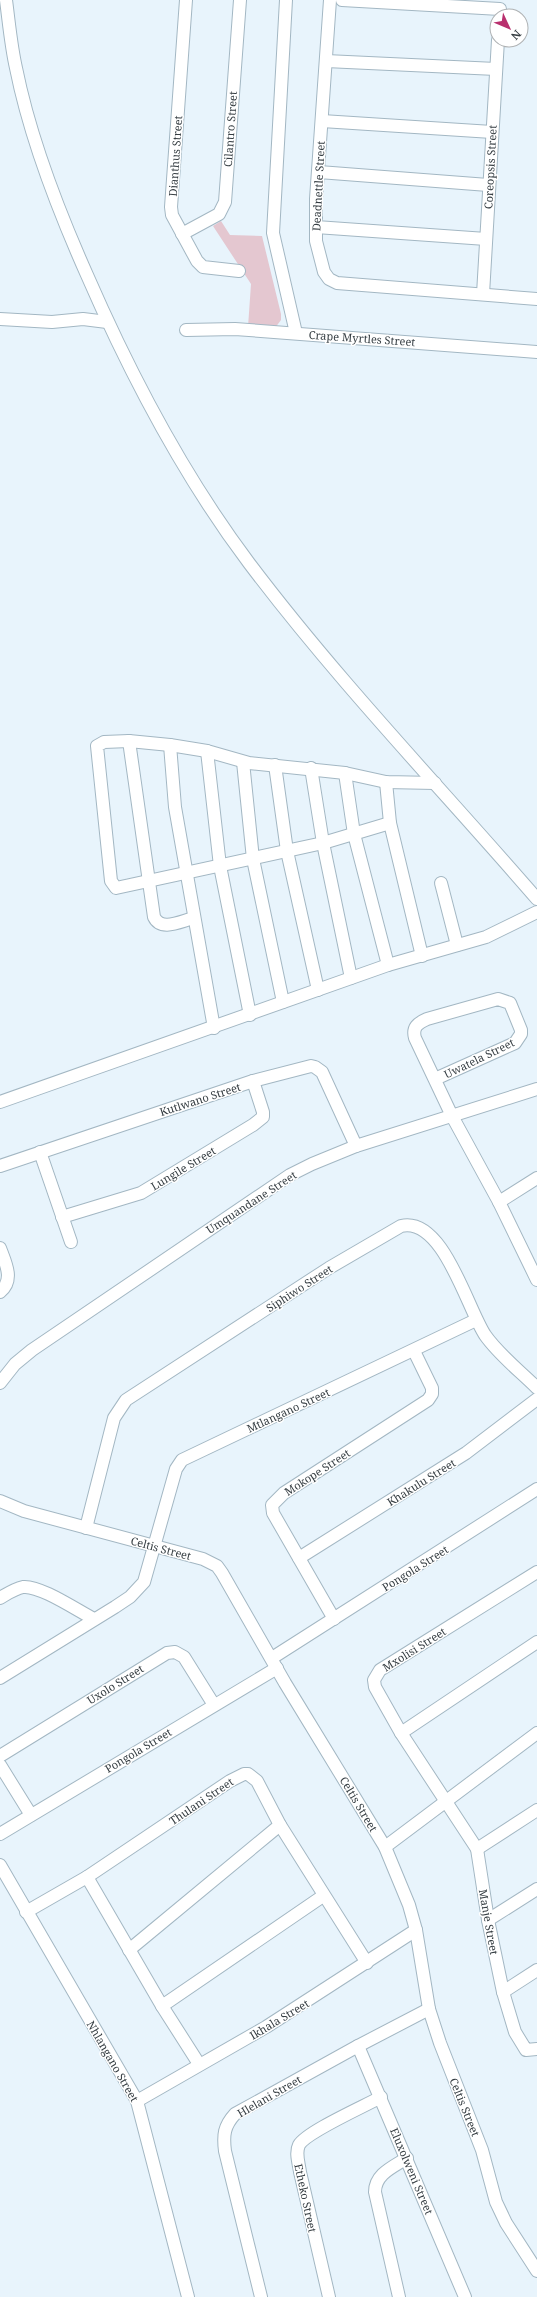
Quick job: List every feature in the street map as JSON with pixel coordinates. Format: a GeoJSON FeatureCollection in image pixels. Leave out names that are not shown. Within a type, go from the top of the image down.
{"type":"FeatureCollection","features":[{"type":"Feature","properties":{"kind":"street","name":"Dianthus Street"},"geometry":{"type":"LineString","coordinates":[[186,0],[171,207],[172,215],[203,267],[239,271]]}},
{"type":"Feature","properties":{"kind":"street","name":"Cilantro Street"},"geometry":{"type":"LineString","coordinates":[[182,234],[219,214],[225,202],[240,0]]}},
{"type":"Feature","properties":{"kind":"street"},"geometry":{"type":"LineString","coordinates":[[286,0],[273,233],[296,333]]}},
{"type":"Feature","properties":{"kind":"street","name":"Deadnettle Street"},"geometry":{"type":"LineString","coordinates":[[330,0],[316,227],[316,241],[324,272],[329,280],[337,283],[537,299]]}},
{"type":"Feature","properties":{"kind":"street"},"geometry":{"type":"LineString","coordinates":[[342,0],[500,8]]}},
{"type":"Feature","properties":{"kind":"street"},"geometry":{"type":"LineString","coordinates":[[4,4],[16,71],[41,157],[67,230],[107,322],[162,432],[247,560],[336,669],[537,900]]}},
{"type":"Feature","properties":{"kind":"street","name":"Coreopsis Street"},"geometry":{"type":"LineString","coordinates":[[483,294],[488,185],[497,48]]}},
{"type":"Feature","properties":{"kind":"street"},"geometry":{"type":"LineString","coordinates":[[326,61],[496,70]]}},
{"type":"Feature","properties":{"kind":"street"},"geometry":{"type":"LineString","coordinates":[[322,121],[492,132]]}},
{"type":"Feature","properties":{"kind":"street"},"geometry":{"type":"LineString","coordinates":[[319,172],[488,185]]}},
{"type":"Feature","properties":{"kind":"street"},"geometry":{"type":"LineString","coordinates":[[316,227],[486,239]]}},
{"type":"Feature","properties":{"kind":"street"},"geometry":{"type":"LineString","coordinates":[[0,319],[44,322],[83,319],[107,322]]}},
{"type":"Feature","properties":{"kind":"street","name":"Crape Myrtles Street"},"geometry":{"type":"LineString","coordinates":[[186,330],[235,329],[537,352]]}},
{"type":"Feature","properties":{"kind":"street"},"geometry":{"type":"LineString","coordinates":[[537,343],[537,352]]}},
{"type":"Feature","properties":{"kind":"street"},"geometry":{"type":"LineString","coordinates":[[390,823],[322,843],[119,888],[114,886],[110,881],[97,746],[101,742],[129,741],[170,745],[207,751],[243,762],[345,772],[386,782],[435,783]]}},
{"type":"Feature","properties":{"kind":"street"},"geometry":{"type":"LineString","coordinates":[[129,741],[153,914],[157,923],[166,925],[194,918]]}},
{"type":"Feature","properties":{"kind":"street"},"geometry":{"type":"LineString","coordinates":[[170,745],[172,790],[214,1028]]}},
{"type":"Feature","properties":{"kind":"street"},"geometry":{"type":"LineString","coordinates":[[207,751],[220,866],[250,1016]]}},
{"type":"Feature","properties":{"kind":"street"},"geometry":{"type":"LineString","coordinates":[[243,762],[253,859],[283,1002]]}},
{"type":"Feature","properties":{"kind":"street"},"geometry":{"type":"LineString","coordinates":[[275,765],[288,851],[318,990]]}},
{"type":"Feature","properties":{"kind":"street"},"geometry":{"type":"LineString","coordinates":[[311,768],[322,843],[351,978]]}},
{"type":"Feature","properties":{"kind":"street"},"geometry":{"type":"LineString","coordinates":[[345,772],[354,834],[388,965]]}},
{"type":"Feature","properties":{"kind":"street"},"geometry":{"type":"LineString","coordinates":[[386,782],[390,823],[422,956]]}},
{"type":"Feature","properties":{"kind":"street"},"geometry":{"type":"LineString","coordinates":[[441,883],[457,945]]}},
{"type":"Feature","properties":{"kind":"street"},"geometry":{"type":"LineString","coordinates":[[0,1102],[250,1016],[283,1002],[388,965],[501,931],[537,912]]}},
{"type":"Feature","properties":{"kind":"street","name":"Uwatela Street"},"geometry":{"type":"LineString","coordinates":[[435,1079],[515,1043],[521,1034],[510,1003],[498,998],[427,1018],[418,1024],[414,1030],[415,1038],[452,1116],[499,1202],[537,1280]]}},
{"type":"Feature","properties":{"kind":"street","name":"Kutlwano Street"},"geometry":{"type":"LineString","coordinates":[[0,1166],[253,1081],[315,1066],[322,1072],[356,1146]]}},
{"type":"Feature","properties":{"kind":"street","name":"Lungile Street"},"geometry":{"type":"LineString","coordinates":[[62,1217],[141,1193],[253,1125],[263,1116],[253,1081]]}},
{"type":"Feature","properties":{"kind":"street","name":"Umquandane Street"},"geometry":{"type":"LineString","coordinates":[[0,1383],[15,1364],[32,1350],[290,1176],[312,1164],[356,1146],[537,1089]]}},
{"type":"Feature","properties":{"kind":"street"},"geometry":{"type":"LineString","coordinates":[[40,1152],[71,1242]]}},
{"type":"Feature","properties":{"kind":"street"},"geometry":{"type":"LineString","coordinates":[[499,1202],[537,1178]]}},
{"type":"Feature","properties":{"kind":"street","name":"Siphiwo Street"},"geometry":{"type":"LineString","coordinates":[[86,1528],[114,1418],[126,1400],[330,1268],[390,1231],[409,1224],[422,1228],[431,1235],[446,1258],[476,1320],[497,1349],[537,1388]]}},
{"type":"Feature","properties":{"kind":"street"},"geometry":{"type":"LineString","coordinates":[[0,1248],[8,1277],[4,1289],[0,1292]]}},
{"type":"Feature","properties":{"kind":"street","name":"Mtlangano Street"},"geometry":{"type":"LineString","coordinates":[[0,1678],[115,1607],[139,1589],[144,1582],[176,1469],[182,1460],[414,1351],[476,1320]]}},
{"type":"Feature","properties":{"kind":"street","name":"Mokope Street"},"geometry":{"type":"LineString","coordinates":[[334,1619],[273,1513],[272,1509],[274,1502],[284,1493],[428,1400],[432,1394],[432,1388],[414,1351]]}},
{"type":"Feature","properties":{"kind":"street","name":"Khakulu Street"},"geometry":{"type":"LineString","coordinates":[[299,1558],[466,1453],[537,1399]]}},
{"type":"Feature","properties":{"kind":"street","name":"Pongola Street"},"geometry":{"type":"LineString","coordinates":[[0,1834],[214,1705],[334,1619],[537,1490]]}},
{"type":"Feature","properties":{"kind":"street","name":"Celtis Street"},"geometry":{"type":"LineString","coordinates":[[0,1501],[24,1512],[203,1559],[217,1566],[385,1847],[403,1886],[416,1930],[429,2009],[446,2059],[482,2150],[501,2214],[537,2271]]}},
{"type":"Feature","properties":{"kind":"street","name":"Mxolisi Street"},"geometry":{"type":"LineString","coordinates":[[477,1849],[401,1733],[375,1687],[376,1674],[537,1572]]}},
{"type":"Feature","properties":{"kind":"street"},"geometry":{"type":"LineString","coordinates":[[0,1598],[24,1587],[35,1589],[94,1619]]}},
{"type":"Feature","properties":{"kind":"street"},"geometry":{"type":"LineString","coordinates":[[401,1733],[537,1642]]}},
{"type":"Feature","properties":{"kind":"street","name":"Uxolo Street"},"geometry":{"type":"LineString","coordinates":[[0,1756],[167,1653],[175,1652],[184,1657],[214,1705]]}},
{"type":"Feature","properties":{"kind":"street"},"geometry":{"type":"LineString","coordinates":[[385,1847],[537,1733]]}},
{"type":"Feature","properties":{"kind":"street"},"geometry":{"type":"LineString","coordinates":[[0,1765],[31,1815]]}},
{"type":"Feature","properties":{"kind":"street","name":"Thulani Street"},"geometry":{"type":"LineString","coordinates":[[26,1912],[87,1877],[244,1774],[248,1774],[257,1781],[280,1825],[323,1896],[367,1963]]}},
{"type":"Feature","properties":{"kind":"street"},"geometry":{"type":"LineString","coordinates":[[477,1849],[537,1810]]}},
{"type":"Feature","properties":{"kind":"street"},"geometry":{"type":"LineString","coordinates":[[129,1950],[280,1825]]}},
{"type":"Feature","properties":{"kind":"street","name":"Manje Street"},"geometry":{"type":"LineString","coordinates":[[477,1849],[488,1920],[503,1992],[515,2032],[521,2044],[526,2050],[537,2049]]}},
{"type":"Feature","properties":{"kind":"street","name":"Nhlangano Street"},"geometry":{"type":"LineString","coordinates":[[0,1865],[137,2101],[188,2297]]}},
{"type":"Feature","properties":{"kind":"street"},"geometry":{"type":"LineString","coordinates":[[87,1877],[162,2006],[199,2064]]}},
{"type":"Feature","properties":{"kind":"street"},"geometry":{"type":"LineString","coordinates":[[488,1920],[537,1889]]}},
{"type":"Feature","properties":{"kind":"street"},"geometry":{"type":"LineString","coordinates":[[162,2006],[323,1896]]}},
{"type":"Feature","properties":{"kind":"street","name":"Ikhala Street"},"geometry":{"type":"LineString","coordinates":[[137,2101],[199,2064],[266,2027],[416,1930]]}},
{"type":"Feature","properties":{"kind":"street"},"geometry":{"type":"LineString","coordinates":[[503,1992],[537,1970]]}},
{"type":"Feature","properties":{"kind":"street","name":"Hlelani Street"},"geometry":{"type":"LineString","coordinates":[[261,2297],[225,2151],[224,2131],[228,2122],[235,2114],[358,2046],[429,2009]]}},
{"type":"Feature","properties":{"kind":"street","name":"Eluxolweni Street"},"geometry":{"type":"LineString","coordinates":[[358,2046],[465,2297]]}},
{"type":"Feature","properties":{"kind":"street","name":"Etheko Street"},"geometry":{"type":"LineString","coordinates":[[329,2297],[300,2172],[297,2154],[299,2146],[308,2136],[381,2097]]}},
{"type":"Feature","properties":{"kind":"street"},"geometry":{"type":"LineString","coordinates":[[399,2297],[375,2185],[381,2174],[406,2158]]}},
{"type":"Feature","properties":{"kind":"shaded area"},"geometry":{"type":"Polygon","coordinates":[[[221,221],[230,235],[262,236],[281,314],[281,320],[275,328],[248,327],[251,284],[213,226],[221,221]]]}}]}
